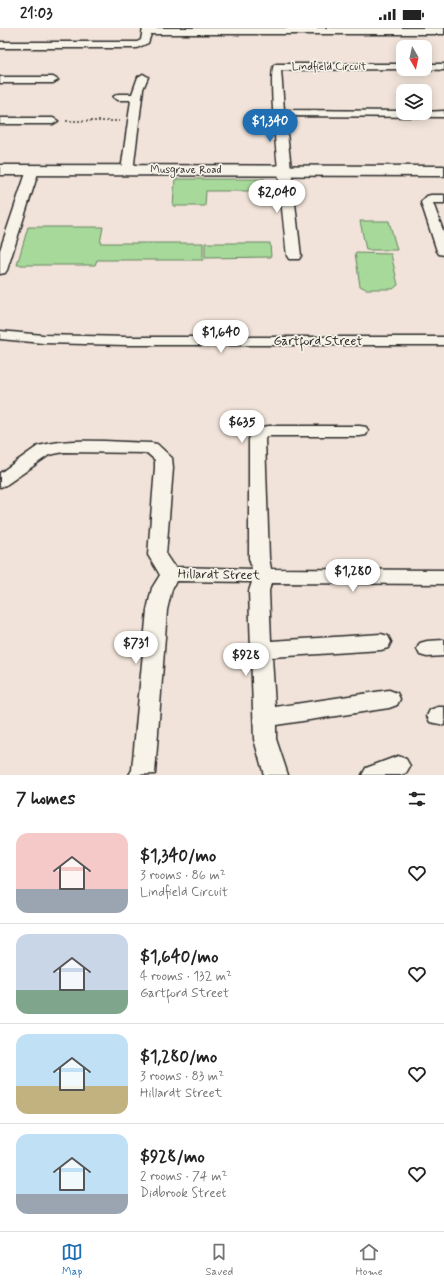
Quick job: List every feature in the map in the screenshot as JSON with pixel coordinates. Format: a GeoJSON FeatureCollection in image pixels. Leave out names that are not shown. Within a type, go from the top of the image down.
{"type":"FeatureCollection","features":[{"type":"Feature","properties":{"kind":"street"},"geometry":{"type":"LineString","coordinates":[[0,45],[143,44],[147,29],[444,31]]}},
{"type":"Feature","properties":{"kind":"street","name":"Lindfield Circuit"},"geometry":{"type":"LineString","coordinates":[[294,256],[279,113],[276,72],[278,67],[396,67]]}},
{"type":"Feature","properties":{"kind":"street"},"geometry":{"type":"LineString","coordinates":[[432,67],[444,67]]}},
{"type":"Feature","properties":{"kind":"street"},"geometry":{"type":"LineString","coordinates":[[127,170],[136,97],[143,77]]}},
{"type":"Feature","properties":{"kind":"street"},"geometry":{"type":"LineString","coordinates":[[0,80],[53,80]]}},
{"type":"Feature","properties":{"kind":"street"},"geometry":{"type":"LineString","coordinates":[[118,97],[136,97]]}},
{"type":"Feature","properties":{"kind":"street"},"geometry":{"type":"LineString","coordinates":[[279,113],[444,114]]}},
{"type":"Feature","properties":{"kind":"street"},"geometry":{"type":"LineString","coordinates":[[0,121],[53,121]]}},
{"type":"Feature","properties":{"kind":"street","name":"Musgrave Road"},"geometry":{"type":"LineString","coordinates":[[0,170],[444,171]]}},
{"type":"Feature","properties":{"kind":"street"},"geometry":{"type":"LineString","coordinates":[[0,270],[33,170]]}},
{"type":"Feature","properties":{"kind":"street"},"geometry":{"type":"LineString","coordinates":[[444,199],[431,199],[427,202],[444,252]]}},
{"type":"Feature","properties":{"kind":"street","name":"Gartford Street"},"geometry":{"type":"LineString","coordinates":[[0,335],[42,339],[126,341],[444,341]]}},
{"type":"Feature","properties":{"kind":"street"},"geometry":{"type":"LineString","coordinates":[[276,775],[265,739],[259,590],[263,576],[259,558],[257,438],[260,432],[268,431],[360,431]]}},
{"type":"Feature","properties":{"kind":"street","name":"Hillardt Street"},"geometry":{"type":"LineString","coordinates":[[0,481],[44,450],[64,447],[151,448],[162,458],[164,468],[157,555],[163,567],[171,574],[444,578]]}},
{"type":"Feature","properties":{"kind":"street"},"geometry":{"type":"LineString","coordinates":[[141,775],[158,610],[162,588],[171,574]]}},
{"type":"Feature","properties":{"kind":"street"},"geometry":{"type":"LineString","coordinates":[[262,650],[381,642]]}},
{"type":"Feature","properties":{"kind":"street"},"geometry":{"type":"LineString","coordinates":[[264,718],[389,699]]}},
{"type":"Feature","properties":{"kind":"street"},"geometry":{"type":"LineString","coordinates":[[374,775],[398,766]]}},
{"type":"Feature","properties":{"kind":"path"},"geometry":{"type":"LineString","coordinates":[[53,121],[133,121]]}},
{"type":"Feature","properties":{"kind":"green space"},"geometry":{"type":"Polygon","coordinates":[[[175,179],[265,179],[265,189],[261,191],[206,191],[205,206],[173,206],[175,179]]]}},
{"type":"Feature","properties":{"kind":"green space"},"geometry":{"type":"Polygon","coordinates":[[[360,221],[389,221],[397,250],[366,250],[360,221]]]}},
{"type":"Feature","properties":{"kind":"green space"},"geometry":{"type":"Polygon","coordinates":[[[28,227],[103,227],[100,243],[203,243],[203,260],[97,260],[95,265],[17,265],[28,227]]]}},
{"type":"Feature","properties":{"kind":"green space"},"geometry":{"type":"Polygon","coordinates":[[[205,243],[270,243],[271,257],[205,258],[205,243]]]}},
{"type":"Feature","properties":{"kind":"green space"},"geometry":{"type":"Polygon","coordinates":[[[355,253],[391,254],[398,285],[393,289],[366,289],[360,286],[355,253]]]}}]}
